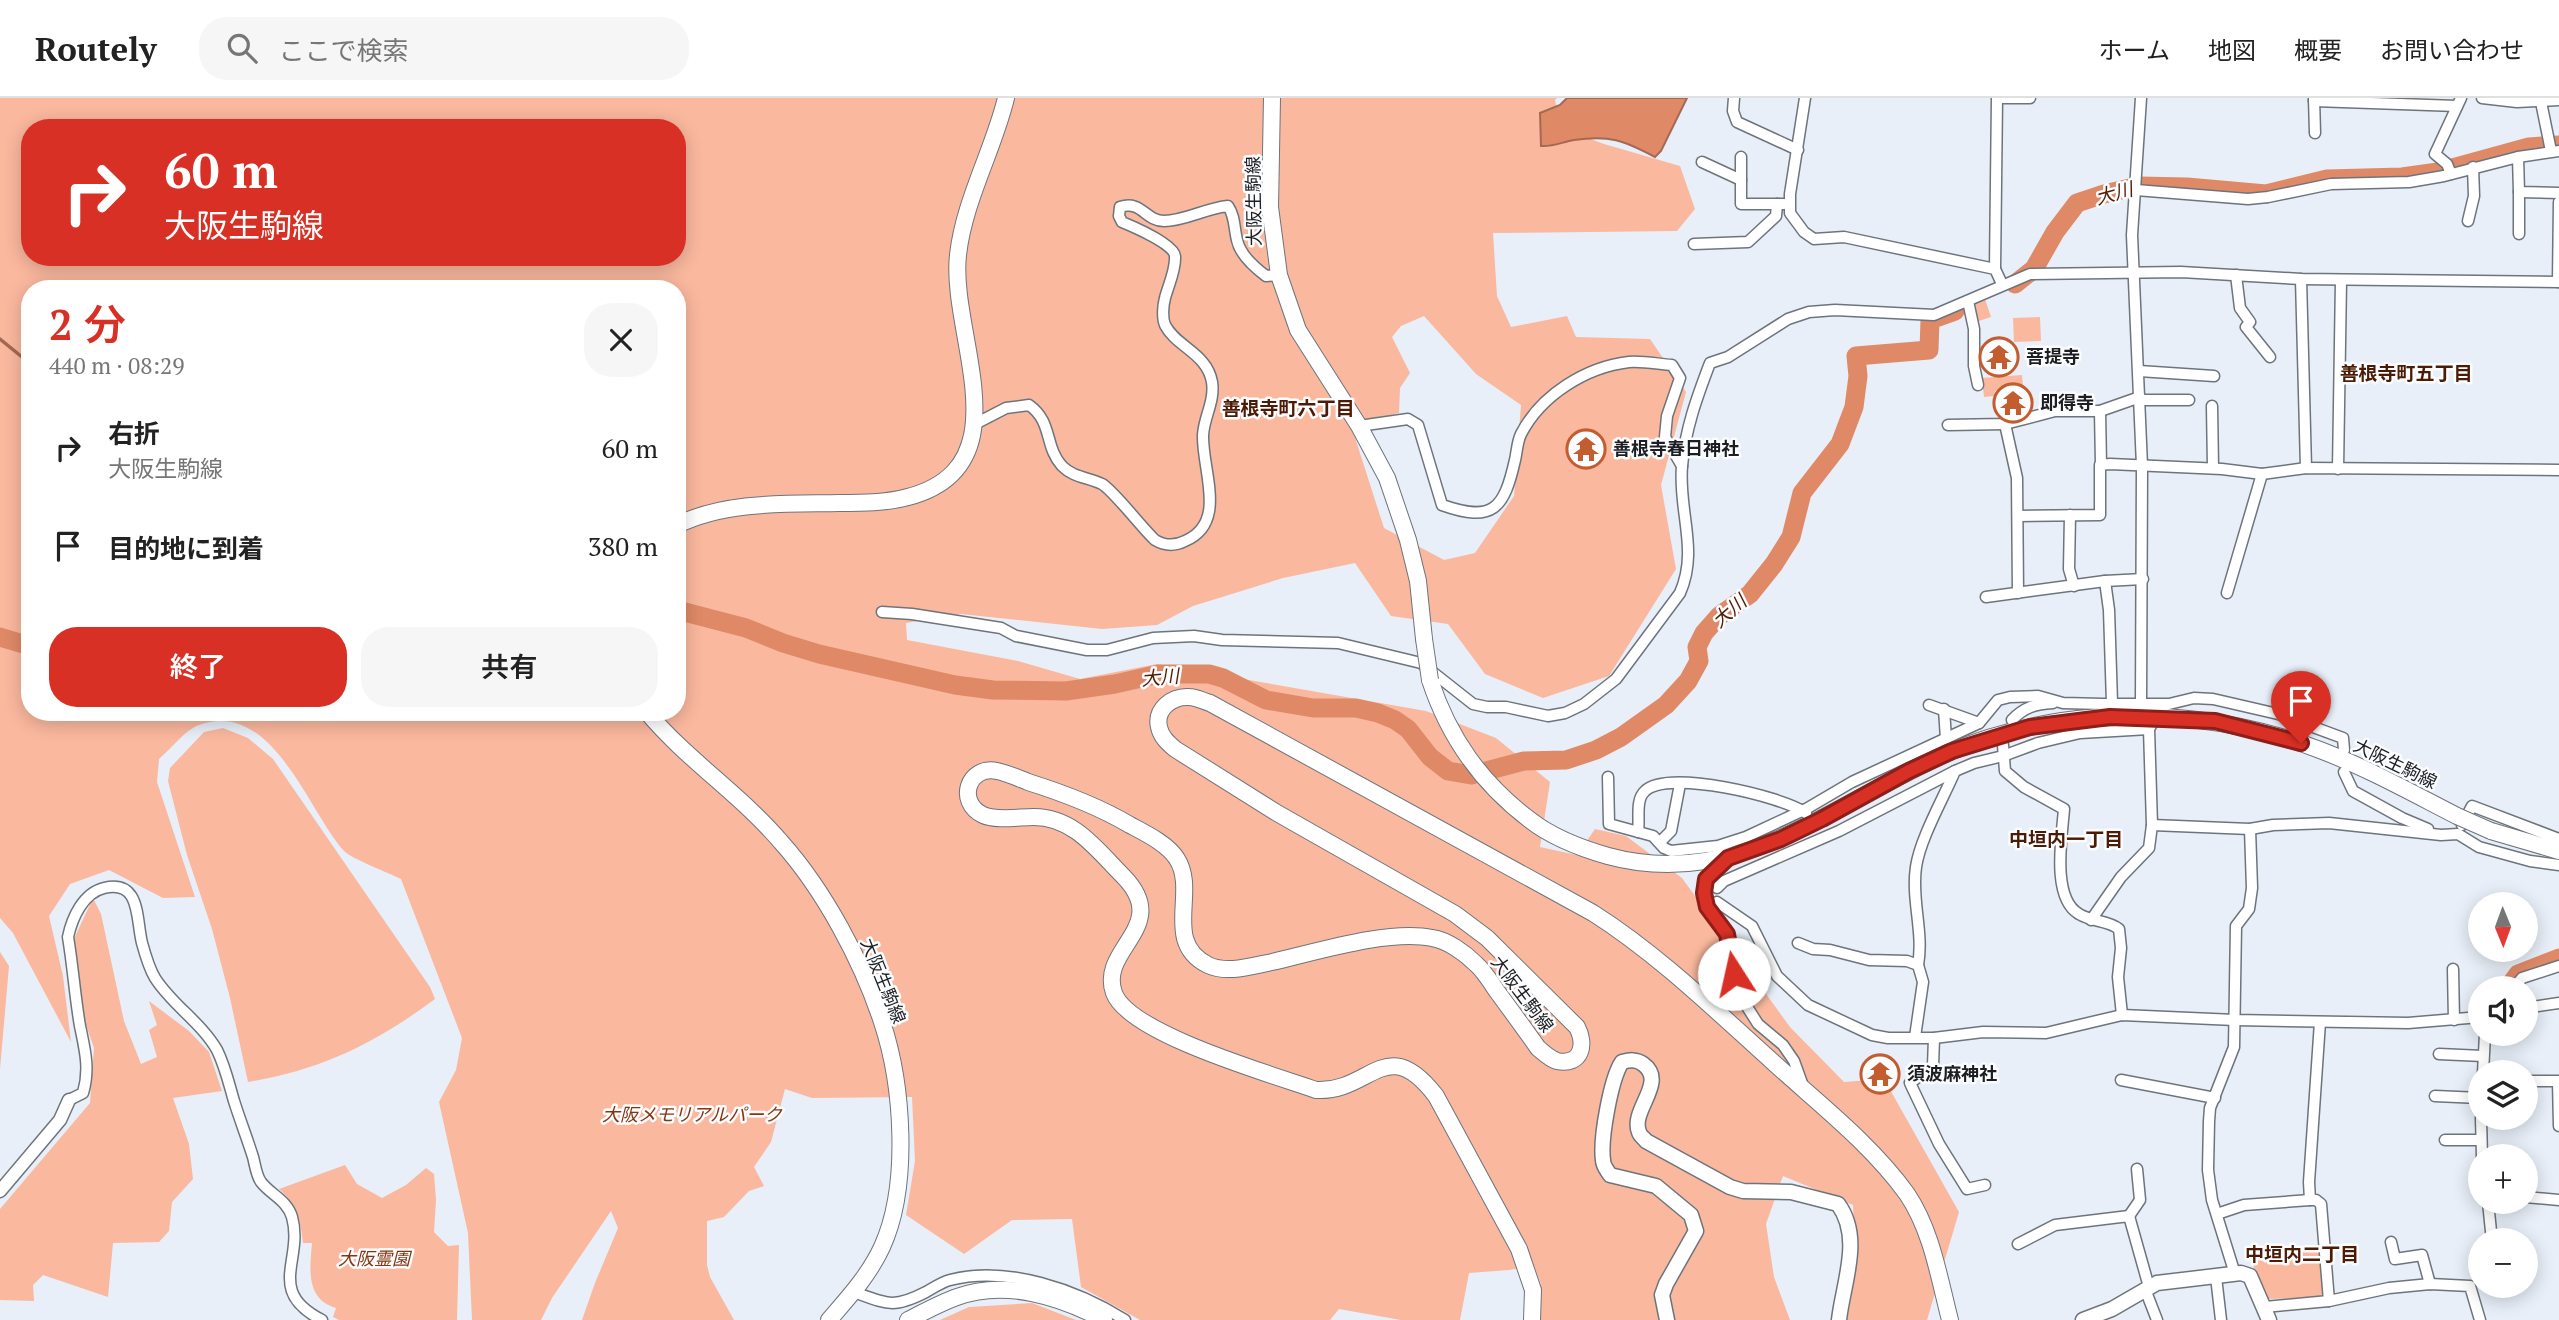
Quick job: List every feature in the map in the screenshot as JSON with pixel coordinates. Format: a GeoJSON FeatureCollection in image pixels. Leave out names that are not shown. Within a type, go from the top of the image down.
{"type":"FeatureCollection","features":[{"type":"Feature","properties":{"kind":"main road"},"geometry":{"type":"LineString","coordinates":[[686,520],[701,514],[739,508],[877,503],[909,497],[942,481],[955,468],[967,451],[975,424],[975,389],[956,280],[958,252],[965,222],[999,128],[1006,98]]}},
{"type":"Feature","properties":{"kind":"main road","name":"大阪生駒線"},"geometry":{"type":"LineString","coordinates":[[1272,98],[1270,207],[1279,275],[1298,330],[1359,426],[1387,478],[1408,540],[1418,581],[1430,680],[1440,711],[1479,774],[1503,799],[1539,827],[1581,849],[1620,859],[1684,864],[1728,858],[1781,839],[1909,771],[1952,751],[1996,736],[2065,721],[2110,717],[2153,723],[2180,718],[2247,727],[2320,749],[2491,831],[2559,851]]}},
{"type":"Feature","properties":{"kind":"main road","name":"大阪生駒線"},"geometry":{"type":"LineString","coordinates":[[1532,1320],[1533,1290],[1519,1249],[1436,1096],[1426,1083],[1411,1070],[1385,1066],[1340,1088],[1316,1090],[1164,1034],[1132,1017],[1121,1006],[1114,993],[1112,977],[1114,967],[1138,928],[1141,915],[1139,898],[1131,884],[1068,824],[1045,817],[987,817],[977,811],[967,799],[972,778],[981,772],[995,770],[1075,797],[1128,823],[1171,850],[1183,871],[1185,941],[1192,952],[1208,965],[1230,969],[1397,935],[1436,938],[1478,965],[1538,1048],[1556,1061],[1568,1061],[1576,1057],[1582,1048],[1582,1037],[1577,1027],[1487,938],[1455,914],[1277,813],[1175,750],[1162,736],[1158,725],[1160,711],[1166,704],[1190,696],[1210,703],[1593,913],[1628,935],[1859,1140],[1907,1195],[1928,1235],[1950,1320]]}},
{"type":"Feature","properties":{"kind":"main road","name":"大阪生駒線"},"geometry":{"type":"LineString","coordinates":[[656,721],[752,810],[783,844],[838,925],[882,1023],[897,1099],[900,1181],[892,1220],[882,1247],[867,1275],[829,1320]]}},
{"type":"Feature","properties":{"kind":"main road"},"geometry":{"type":"LineString","coordinates":[[1667,1320],[1662,1295],[1696,1231],[1696,1222],[1656,1186],[1609,1175],[1603,1164],[1604,1136],[1614,1073],[1622,1062],[1631,1060],[1641,1062],[1650,1070],[1652,1078],[1652,1086],[1638,1123],[1639,1132],[1646,1141],[1730,1187],[1743,1191],[1791,1192],[1838,1204],[1848,1224],[1850,1256],[1839,1320]]}},
{"type":"Feature","properties":{"kind":"main road"},"geometry":{"type":"LineString","coordinates":[[2082,1320],[2112,1309],[2147,1288],[2170,1281],[2199,1280],[2235,1274],[2250,1276],[2267,1314]]}},
{"type":"Feature","properties":{"kind":"main road"},"geometry":{"type":"LineString","coordinates":[[908,1320],[959,1296],[982,1291],[1008,1291],[1057,1298],[1104,1320]]}},
{"type":"Feature","properties":{"kind":"street"},"geometry":{"type":"LineString","coordinates":[[1734,98],[1733,111],[1737,122],[1798,150]]}},
{"type":"Feature","properties":{"kind":"street"},"geometry":{"type":"LineString","coordinates":[[1805,98],[1790,203],[1790,213],[1804,232],[1814,239],[1844,237],[1995,269]]}},
{"type":"Feature","properties":{"kind":"street"},"geometry":{"type":"LineString","coordinates":[[2002,284],[1995,269],[1997,98],[2030,98]]}},
{"type":"Feature","properties":{"kind":"street"},"geometry":{"type":"LineString","coordinates":[[2141,98],[2132,235],[2142,466],[2141,703]]}},
{"type":"Feature","properties":{"kind":"street"},"geometry":{"type":"LineString","coordinates":[[2482,98],[2559,100]]}},
{"type":"Feature","properties":{"kind":"street"},"geometry":{"type":"LineString","coordinates":[[2315,133],[2314,99],[2459,102],[2435,154],[2447,164],[2451,174]]}},
{"type":"Feature","properties":{"kind":"street"},"geometry":{"type":"LineString","coordinates":[[2136,187],[2248,199],[2331,184],[2409,182],[2451,174],[2518,157],[2555,151],[2544,100]]}},
{"type":"Feature","properties":{"kind":"street"},"geometry":{"type":"LineString","coordinates":[[1741,157],[1741,204],[1790,203]]}},
{"type":"Feature","properties":{"kind":"street"},"geometry":{"type":"LineString","coordinates":[[2518,157],[2519,234]]}},
{"type":"Feature","properties":{"kind":"street"},"geometry":{"type":"LineString","coordinates":[[1702,162],[1741,180]]}},
{"type":"Feature","properties":{"kind":"street"},"geometry":{"type":"LineString","coordinates":[[2468,221],[2474,196],[2473,167]]}},
{"type":"Feature","properties":{"kind":"street"},"geometry":{"type":"LineString","coordinates":[[2519,192],[2559,193]]}},
{"type":"Feature","properties":{"kind":"street"},"geometry":{"type":"LineString","coordinates":[[882,612],[1002,628],[1016,636],[1087,650],[1107,650],[1153,638],[1194,636],[1223,640],[1338,643],[1421,663],[1473,704],[1487,708],[1506,707],[1548,716],[1565,713],[1584,704],[1616,679],[1679,593],[1686,578],[1690,561],[1682,494],[1682,466],[1687,428],[1710,363],[1728,357],[1788,319],[1809,312],[1835,310],[1934,315],[2030,274],[2133,272],[2341,280],[2558,282],[2559,202]]}},
{"type":"Feature","properties":{"kind":"street"},"geometry":{"type":"LineString","coordinates":[[1694,244],[1748,242],[1776,216],[1777,204]]}},
{"type":"Feature","properties":{"kind":"street"},"geometry":{"type":"LineString","coordinates":[[975,424],[1006,408],[1029,405],[1039,412],[1046,423],[1052,450],[1059,462],[1069,472],[1102,484],[1154,540],[1162,544],[1177,545],[1195,537],[1206,526],[1209,517],[1203,433],[1211,406],[1212,382],[1205,363],[1165,325],[1163,305],[1175,254],[1171,248],[1145,232],[1122,222],[1119,216],[1120,207],[1137,206],[1161,222],[1182,219],[1209,208],[1228,206],[1233,213],[1237,244],[1252,266],[1266,276],[1279,275]]}},
{"type":"Feature","properties":{"kind":"street"},"geometry":{"type":"LineString","coordinates":[[2236,275],[2240,308],[2250,322],[2246,327],[2270,357]]}},
{"type":"Feature","properties":{"kind":"street"},"geometry":{"type":"LineString","coordinates":[[2301,279],[2306,468]]}},
{"type":"Feature","properties":{"kind":"street"},"geometry":{"type":"LineString","coordinates":[[2338,469],[2341,280]]}},
{"type":"Feature","properties":{"kind":"street"},"geometry":{"type":"LineString","coordinates":[[1968,300],[1974,329],[1974,366],[1978,385]]}},
{"type":"Feature","properties":{"kind":"street"},"geometry":{"type":"LineString","coordinates":[[1359,426],[1408,419],[1418,425],[1443,505],[1464,512],[1483,514],[1499,504],[1508,490],[1520,436],[1534,415],[1562,387],[1603,366],[1633,362],[1672,365],[1680,378],[1667,416],[1665,437],[1682,466]]}},
{"type":"Feature","properties":{"kind":"street"},"geometry":{"type":"LineString","coordinates":[[2139,371],[2214,376]]}},
{"type":"Feature","properties":{"kind":"street"},"geometry":{"type":"LineString","coordinates":[[1948,425],[2005,424],[2055,411],[2100,411],[2140,398],[2189,400]]}},
{"type":"Feature","properties":{"kind":"street"},"geometry":{"type":"LineString","coordinates":[[2212,406],[2213,468]]}},
{"type":"Feature","properties":{"kind":"street"},"geometry":{"type":"LineString","coordinates":[[2018,516],[2100,515],[2100,411]]}},
{"type":"Feature","properties":{"kind":"street"},"geometry":{"type":"LineString","coordinates":[[2005,424],[2017,478],[2018,593]]}},
{"type":"Feature","properties":{"kind":"street"},"geometry":{"type":"LineString","coordinates":[[2102,465],[2213,468],[2262,474],[2306,468],[2559,470]]}},
{"type":"Feature","properties":{"kind":"street"},"geometry":{"type":"LineString","coordinates":[[2227,593],[2262,474]]}},
{"type":"Feature","properties":{"kind":"street"},"geometry":{"type":"LineString","coordinates":[[2070,515],[2069,569],[2074,586]]}},
{"type":"Feature","properties":{"kind":"street"},"geometry":{"type":"LineString","coordinates":[[1986,597],[2143,579]]}},
{"type":"Feature","properties":{"kind":"street"},"geometry":{"type":"LineString","coordinates":[[2105,582],[2109,610],[2112,703]]}},
{"type":"Feature","properties":{"kind":"street"},"geometry":{"type":"LineString","coordinates":[[1608,777],[1609,824],[1653,836],[1664,848],[1671,851],[1718,846],[1805,813],[1852,782],[1979,723],[1998,700],[2010,696],[2038,696],[2063,703]]}},
{"type":"Feature","properties":{"kind":"street"},"geometry":{"type":"LineString","coordinates":[[2012,720],[2021,711],[2036,704],[2169,704],[2194,698],[2213,699],[2278,714],[2343,737],[2344,750]]}},
{"type":"Feature","properties":{"kind":"street"},"geometry":{"type":"LineString","coordinates":[[2169,704],[2180,718]]}},
{"type":"Feature","properties":{"kind":"street"},"geometry":{"type":"LineString","coordinates":[[1929,705],[1979,723]]}},
{"type":"Feature","properties":{"kind":"street"},"geometry":{"type":"LineString","coordinates":[[1944,709],[1946,739]]}},
{"type":"Feature","properties":{"kind":"street"},"geometry":{"type":"LineString","coordinates":[[1717,888],[1724,881],[1830,835],[1955,771],[2003,751],[2080,733],[2153,723],[2152,825],[2149,848],[2121,877],[2091,920]]}},
{"type":"Feature","properties":{"kind":"street"},"geometry":{"type":"LineString","coordinates":[[2003,751],[2006,771],[2024,787],[2064,809],[2060,854],[2066,901],[2073,911],[2091,920],[2113,924],[2119,929],[2121,948],[2118,977],[2123,1003],[2122,1015]]}},
{"type":"Feature","properties":{"kind":"street"},"geometry":{"type":"LineString","coordinates":[[1915,1037],[1923,982],[1918,965],[1921,946],[1915,885],[1916,867],[1923,842],[1955,771]]}},
{"type":"Feature","properties":{"kind":"street"},"geometry":{"type":"LineString","coordinates":[[2344,772],[2353,791],[2402,818],[2441,835]]}},
{"type":"Feature","properties":{"kind":"street"},"geometry":{"type":"LineString","coordinates":[[1638,832],[1639,797],[1647,788],[1680,784],[1718,785],[1757,794],[1805,813]]}},
{"type":"Feature","properties":{"kind":"street"},"geometry":{"type":"LineString","coordinates":[[1660,842],[1671,831],[1680,784]]}},
{"type":"Feature","properties":{"kind":"street"},"geometry":{"type":"LineString","coordinates":[[2458,834],[2472,806],[2559,839]]}},
{"type":"Feature","properties":{"kind":"street"},"geometry":{"type":"LineString","coordinates":[[2152,825],[2250,829],[2329,822],[2441,835],[2458,834],[2479,847],[2530,861],[2559,865]]}},
{"type":"Feature","properties":{"kind":"street"},"geometry":{"type":"LineString","coordinates":[[1821,827],[1830,835]]}},
{"type":"Feature","properties":{"kind":"street"},"geometry":{"type":"LineString","coordinates":[[2235,1274],[2212,1200],[2208,1170],[2210,1108],[2234,1047],[2236,926],[2249,909],[2252,888],[2250,829]]}},
{"type":"Feature","properties":{"kind":"street"},"geometry":{"type":"LineString","coordinates":[[1728,858],[1706,879],[1704,893],[1707,907],[1727,934],[1734,974],[1744,1002],[1758,1024],[1783,1045],[1794,1060],[1804,1089]]}},
{"type":"Feature","properties":{"kind":"street"},"geometry":{"type":"LineString","coordinates":[[0,1191],[60,1120],[69,1100],[83,1093],[87,1079],[86,1052],[68,937],[71,923],[86,899],[96,890],[121,887],[131,893],[136,903],[142,944],[153,975],[170,999],[200,1026],[217,1050],[227,1073],[260,1181],[290,1211],[294,1224],[289,1284],[296,1300],[316,1319]]}},
{"type":"Feature","properties":{"kind":"street"},"geometry":{"type":"LineString","coordinates":[[1717,902],[1752,926],[1777,976],[1808,1005],[1872,1035],[1888,1038],[1934,1038],[1983,1032],[2046,1033],[2122,1015],[2408,1023],[2468,1018]]}},
{"type":"Feature","properties":{"kind":"street"},"geometry":{"type":"LineString","coordinates":[[1798,943],[1813,949],[1830,950],[1869,960],[1907,961],[1918,965]]}},
{"type":"Feature","properties":{"kind":"street"},"geometry":{"type":"LineString","coordinates":[[2528,976],[2559,966]]}},
{"type":"Feature","properties":{"kind":"street"},"geometry":{"type":"LineString","coordinates":[[2454,969],[2454,1020]]}},
{"type":"Feature","properties":{"kind":"street"},"geometry":{"type":"LineString","coordinates":[[2538,1006],[2559,1003]]}},
{"type":"Feature","properties":{"kind":"street"},"geometry":{"type":"LineString","coordinates":[[2309,1200],[2311,1129],[2320,1022]]}},
{"type":"Feature","properties":{"kind":"street"},"geometry":{"type":"LineString","coordinates":[[1934,1038],[1933,1066],[1910,1083],[1939,1144],[1967,1189],[1985,1185]]}},
{"type":"Feature","properties":{"kind":"street"},"geometry":{"type":"LineString","coordinates":[[2483,1060],[2484,1046]]}},
{"type":"Feature","properties":{"kind":"street"},"geometry":{"type":"LineString","coordinates":[[2438,1054],[2483,1056]]}},
{"type":"Feature","properties":{"kind":"street"},"geometry":{"type":"LineString","coordinates":[[2121,1080],[2215,1098]]}},
{"type":"Feature","properties":{"kind":"street"},"geometry":{"type":"LineString","coordinates":[[2538,1081],[2557,1081],[2559,1126]]}},
{"type":"Feature","properties":{"kind":"street"},"geometry":{"type":"LineString","coordinates":[[2435,1096],[2468,1097]]}},
{"type":"Feature","properties":{"kind":"street"},"geometry":{"type":"LineString","coordinates":[[2480,1130],[2480,1144]]}},
{"type":"Feature","properties":{"kind":"street"},"geometry":{"type":"LineString","coordinates":[[2445,1140],[2480,1140]]}},
{"type":"Feature","properties":{"kind":"street"},"geometry":{"type":"LineString","coordinates":[[2137,1169],[2140,1200],[2129,1216],[2157,1320]]}},
{"type":"Feature","properties":{"kind":"street"},"geometry":{"type":"LineString","coordinates":[[2538,1199],[2559,1200]]}},
{"type":"Feature","properties":{"kind":"street"},"geometry":{"type":"LineString","coordinates":[[2217,1214],[2244,1205],[2316,1200],[2321,1204],[2329,1301]]}},
{"type":"Feature","properties":{"kind":"street"},"geometry":{"type":"LineString","coordinates":[[2018,1244],[2055,1225],[2129,1216]]}},
{"type":"Feature","properties":{"kind":"street"},"geometry":{"type":"LineString","coordinates":[[2390,1242],[2395,1259],[2422,1255],[2430,1284]]}},
{"type":"Feature","properties":{"kind":"street"},"geometry":{"type":"LineString","coordinates":[[854,1292],[887,1304],[905,1302],[949,1280],[983,1276],[1038,1281],[1100,1305],[1125,1320]]}},
{"type":"Feature","properties":{"kind":"street"},"geometry":{"type":"LineString","coordinates":[[2216,1277],[2221,1320]]}},
{"type":"Feature","properties":{"kind":"street"},"geometry":{"type":"LineString","coordinates":[[2267,1314],[2389,1288],[2430,1284],[2470,1286],[2480,1320]]}},
{"type":"Feature","properties":{"kind":"green space","name":"大阪メモリアルパーク"},"geometry":{"type":"Polygon","coordinates":[[[0,98],[1557,98],[1555,100],[1561,128],[1604,144],[1680,166],[1695,209],[1677,231],[1493,233],[1497,296],[1511,327],[1567,316],[1576,337],[1650,339],[1686,392],[1661,485],[1676,569],[1609,676],[1543,698],[1485,674],[1448,624],[1391,616],[1355,563],[1283,578],[1193,606],[1157,625],[1102,629],[961,614],[906,623],[907,640],[1018,661],[1080,679],[1157,664],[1426,711],[1496,738],[1550,782],[1540,847],[1577,855],[1595,829],[1626,836],[1682,878],[1790,1027],[1844,1082],[1884,1079],[1959,1212],[1927,1320],[1847,1320],[1856,1271],[1853,1205],[1783,1176],[1766,1224],[1774,1277],[1790,1320],[1538,1320],[1541,1284],[1534,1266],[1469,1273],[1460,1320],[1401,1320],[1339,1309],[1330,1320],[1140,1320],[1081,1287],[1072,1219],[1012,1220],[964,1254],[906,1215],[915,1161],[912,1097],[812,1098],[785,1089],[771,1142],[754,1167],[764,1186],[749,1191],[724,1217],[707,1221],[707,1265],[710,1277],[734,1320],[582,1320],[618,1228],[611,1211],[552,1298],[541,1320],[472,1320],[468,1233],[439,1102],[456,1070],[462,1038],[401,879],[344,851],[302,786],[267,742],[247,728],[225,721],[199,725],[183,735],[159,759],[157,782],[195,897],[163,898],[109,870],[70,884],[49,916],[63,976],[71,1042],[13,933],[0,918],[0,98]],[[1424,316],[1401,326],[1392,337],[1410,373],[1400,388],[1399,413],[1351,425],[1384,528],[1444,560],[1475,553],[1514,496],[1521,405],[1476,374],[1424,316]]]}},
{"type":"Feature","properties":{"kind":"green space"},"geometry":{"type":"Polygon","coordinates":[[[1985,299],[1991,317],[1976,322],[1970,304],[1985,299]]]}},
{"type":"Feature","properties":{"kind":"green space"},"geometry":{"type":"Polygon","coordinates":[[[2040,317],[2041,341],[2014,342],[2013,318],[2040,317]]]}},
{"type":"Feature","properties":{"kind":"green space"},"geometry":{"type":"Polygon","coordinates":[[[2022,375],[2023,386],[1995,391],[1994,396],[1984,397],[1982,378],[2022,375]]]}},
{"type":"Feature","properties":{"kind":"green space"},"geometry":{"type":"Polygon","coordinates":[[[223,728],[248,738],[273,759],[430,987],[435,999],[391,1029],[347,1052],[300,1070],[248,1082],[212,929],[187,855],[168,781],[170,768],[204,732],[223,728]]]}},
{"type":"Feature","properties":{"kind":"green space"},"geometry":{"type":"Polygon","coordinates":[[[93,898],[101,914],[124,1021],[141,1064],[157,1057],[149,1030],[157,1025],[149,1001],[189,1031],[209,1052],[222,1091],[173,1098],[189,1144],[193,1179],[172,1202],[169,1231],[159,1242],[113,1243],[108,1297],[43,1275],[33,1285],[34,1301],[0,1300],[0,1209],[90,1103],[94,1048],[83,1016],[73,941],[93,898]]]}},
{"type":"Feature","properties":{"kind":"green space"},"geometry":{"type":"Polygon","coordinates":[[[0,952],[9,966],[0,1069],[0,952]]]}},
{"type":"Feature","properties":{"kind":"green space","name":"大阪霊園"},"geometry":{"type":"Polygon","coordinates":[[[345,1165],[357,1184],[382,1198],[406,1185],[426,1168],[434,1174],[434,1232],[448,1246],[459,1245],[457,1320],[339,1320],[333,1317],[336,1308],[319,1298],[312,1282],[312,1243],[303,1243],[297,1213],[279,1189],[345,1165]]]}},
{"type":"Feature","properties":{"kind":"green space"},"geometry":{"type":"Polygon","coordinates":[[[2253,1249],[2326,1251],[2322,1294],[2319,1298],[2266,1299],[2254,1277],[2253,1249]]]}},
{"type":"Feature","properties":{"kind":"green space"},"geometry":{"type":"Polygon","coordinates":[[[1032,1303],[1076,1320],[940,1320],[969,1307],[1032,1303]]]}},
{"type":"Feature","properties":{"kind":"shaded area"},"geometry":{"type":"Polygon","coordinates":[[[1567,98],[1687,98],[1661,151],[1655,157],[1634,146],[1607,139],[1574,140],[1541,146],[1540,113],[1560,105],[1567,98]]]}},
{"type":"Feature","properties":{"kind":"waterway","name":"大川"},"geometry":{"type":"LineString","coordinates":[[2015,284],[2034,269],[2055,232],[2077,203],[2104,194],[2139,186],[2266,194],[2327,179],[2402,177],[2438,172],[2529,147],[2559,145]]}},
{"type":"Feature","properties":{"kind":"waterway","name":"大川"},"geometry":{"type":"LineString","coordinates":[[686,612],[746,628],[819,654],[955,685],[993,690],[1066,691],[1159,674],[1209,674],[1223,678],[1266,700],[1313,708],[1356,708],[1378,713],[1408,729],[1430,757],[1448,771],[1471,775],[1524,761],[1566,760],[1596,750],[1621,737],[1666,705],[1688,681],[1699,661],[1697,647],[1704,633],[1719,616],[1750,594],[1774,564],[1791,537],[1802,493],[1840,444],[1854,407],[1858,376],[1856,356],[1929,350],[1930,320],[1955,311]]}},
{"type":"Feature","properties":{"kind":"waterway"},"geometry":{"type":"LineString","coordinates":[[0,339],[21,356]]}},
{"type":"Feature","properties":{"kind":"waterway","name":"大川"},"geometry":{"type":"LineString","coordinates":[[0,637],[21,643]]}},
{"type":"Feature","properties":{"kind":"waterway"},"geometry":{"type":"LineString","coordinates":[[2517,976],[2559,958]]}},
{"type":"Feature","properties":{"kind":"place","name":"菩提寺"},"geometry":{"type":"Point","coordinates":[1999,357]}},
{"type":"Feature","properties":{"kind":"place","name":"即得寺"},"geometry":{"type":"Point","coordinates":[2013,403]}},
{"type":"Feature","properties":{"kind":"place","name":"善根寺春日神社"},"geometry":{"type":"Point","coordinates":[1586,449]}},
{"type":"Feature","properties":{"kind":"place","name":"須波麻神社"},"geometry":{"type":"Point","coordinates":[1880,1074]}},
{"type":"Feature","properties":{"kind":"district","name":"善根寺町五丁目"},"geometry":{"type":"Point","coordinates":[2406,373]}},
{"type":"Feature","properties":{"kind":"district","name":"善根寺町六丁目"},"geometry":{"type":"Point","coordinates":[1288,408]}},
{"type":"Feature","properties":{"kind":"district","name":"中垣内一丁目"},"geometry":{"type":"Point","coordinates":[2066,839]}},
{"type":"Feature","properties":{"kind":"district","name":"中垣内二丁目"},"geometry":{"type":"Point","coordinates":[2302,1254]}},
{"type":"Feature","properties":{"kind":"route"},"geometry":{"type":"LineString","coordinates":[[1734,974],[1727,934],[1707,907],[1704,893],[1706,879],[1728,858],[1781,839],[1952,751],[2030,727],[2110,717],[2215,721],[2247,727],[2301,743]]}}]}
